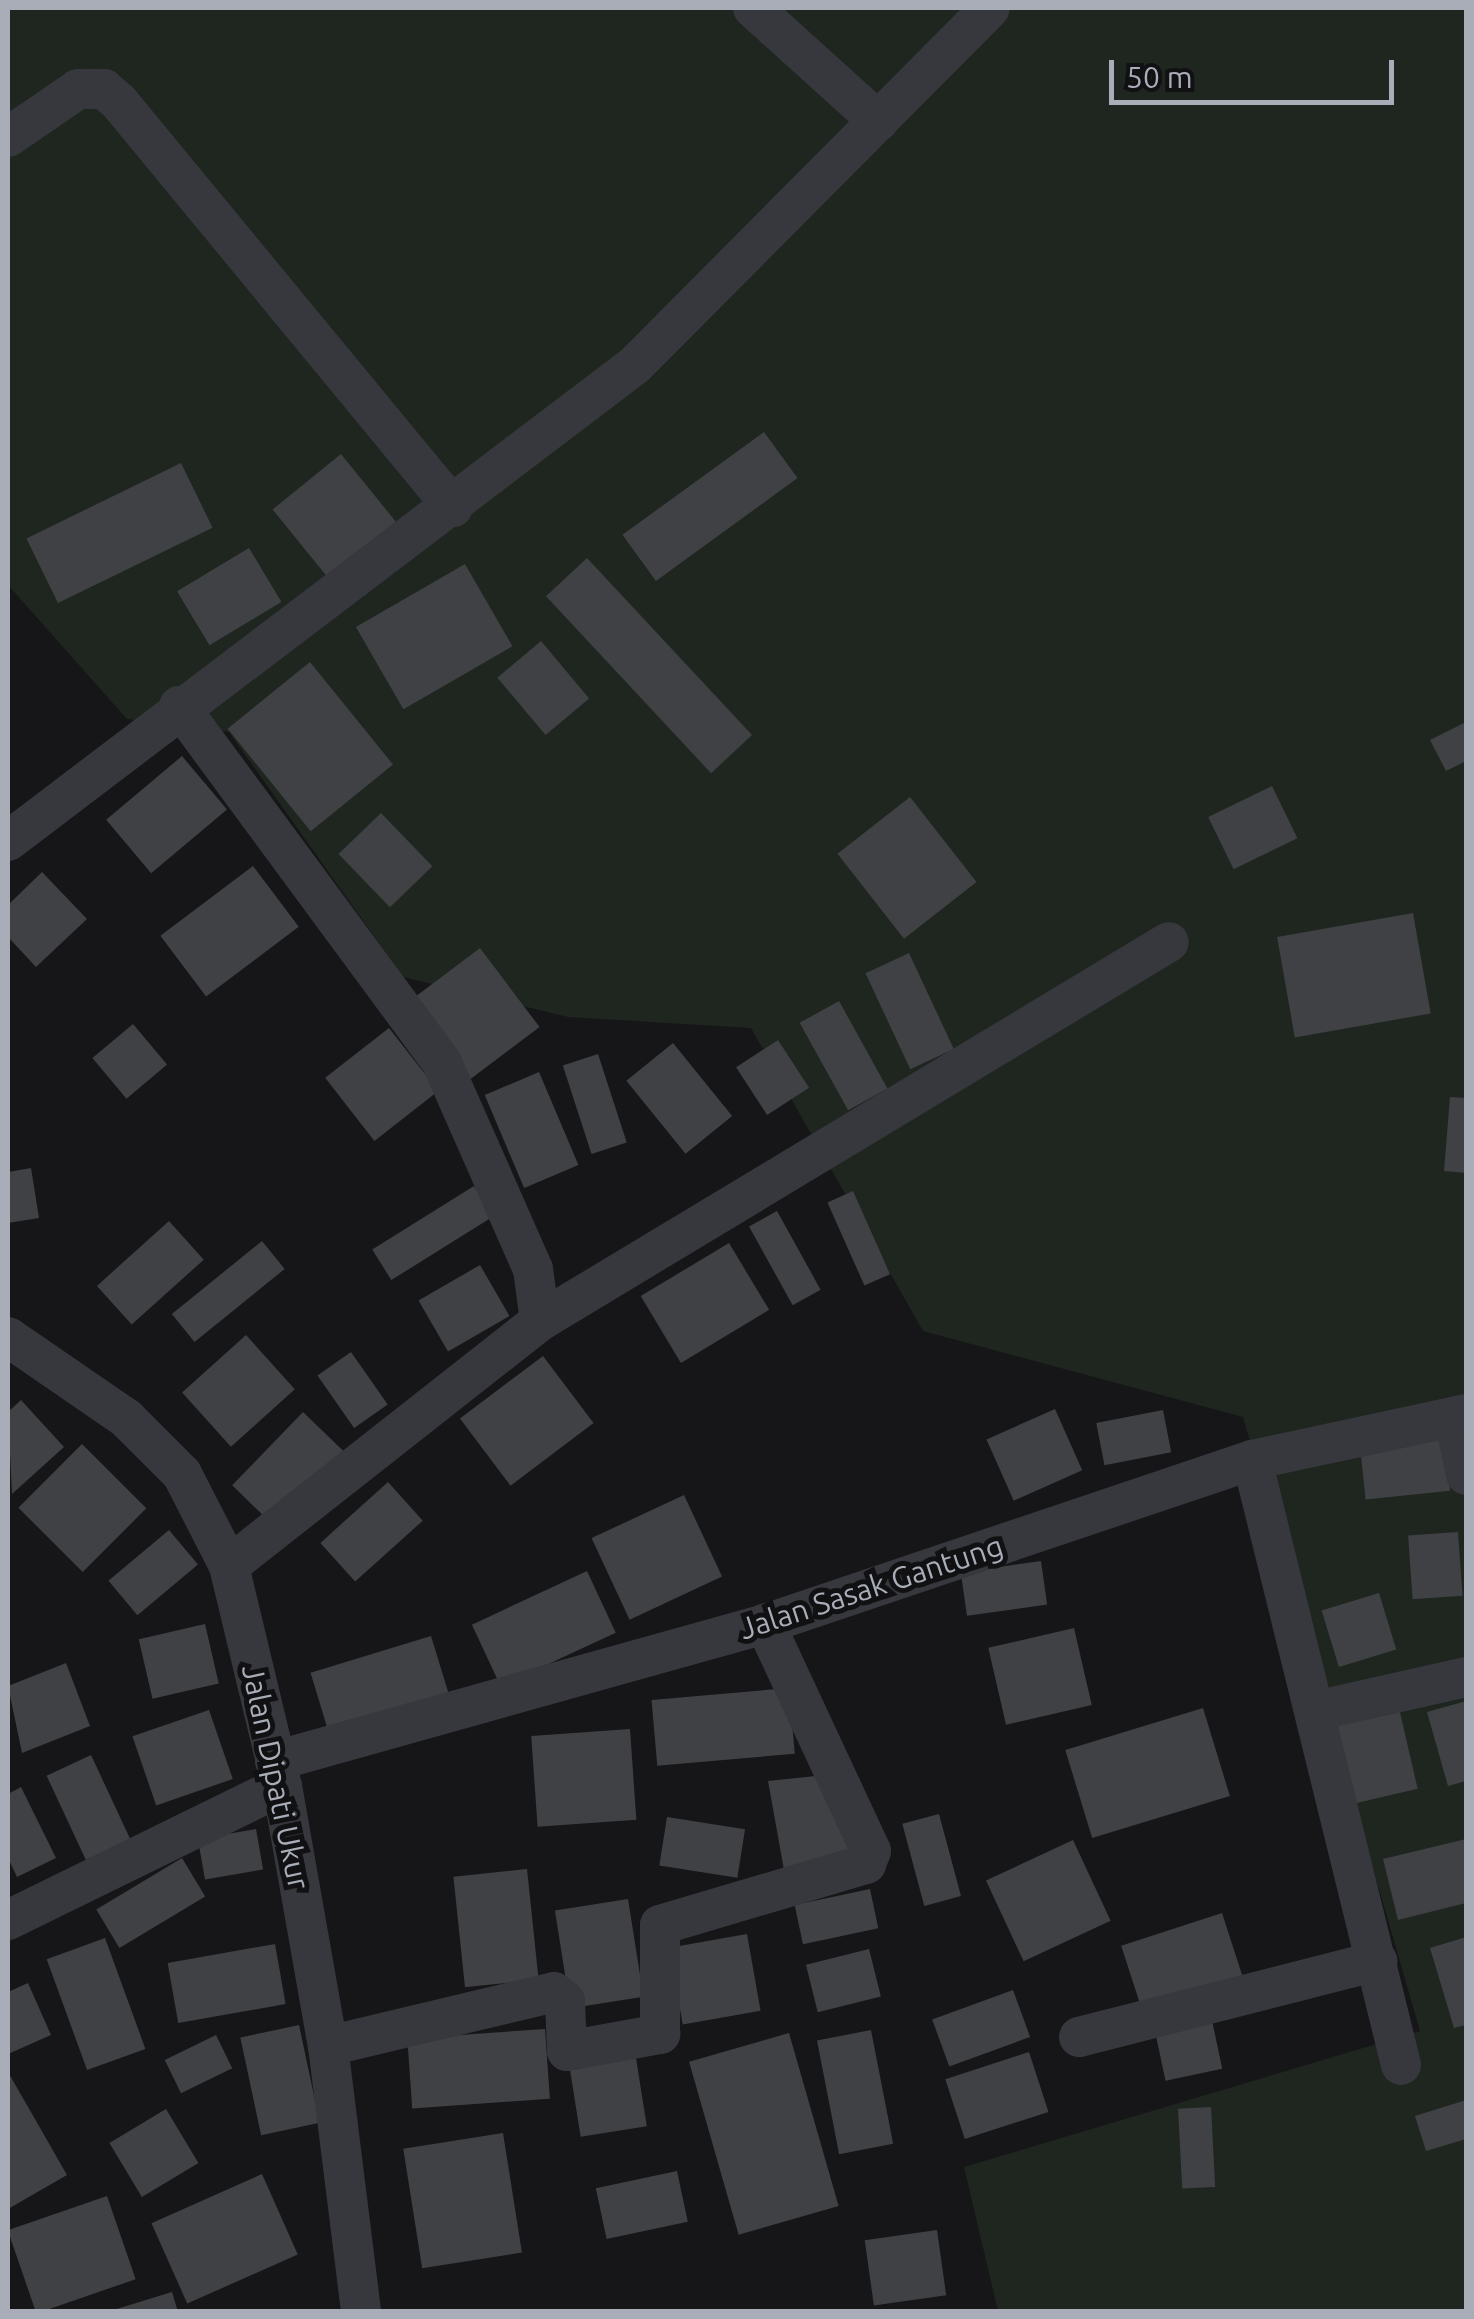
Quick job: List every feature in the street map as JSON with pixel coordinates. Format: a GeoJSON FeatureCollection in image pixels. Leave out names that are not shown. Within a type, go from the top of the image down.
{"type":"FeatureCollection","features":[{"type":"Feature","properties":{"kind":"street"},"geometry":{"type":"LineString","coordinates":[[753,8],[878,121]]}},
{"type":"Feature","properties":{"kind":"street"},"geometry":{"type":"LineString","coordinates":[[8,842],[179,706],[454,507],[635,366],[990,8]]}},
{"type":"Feature","properties":{"kind":"street"},"geometry":{"type":"LineString","coordinates":[[10,131],[78,89],[104,89],[119,102],[454,507]]}},
{"type":"Feature","properties":{"kind":"street"},"geometry":{"type":"LineString","coordinates":[[179,706],[442,1063],[532,1270],[540,1321]]}},
{"type":"Feature","properties":{"kind":"street"},"geometry":{"type":"LineString","coordinates":[[229,1566],[540,1321],[1170,942]]}},
{"type":"Feature","properties":{"kind":"street","name":"Jalan Dipati Ukur"},"geometry":{"type":"LineString","coordinates":[[8,1337],[126,1418],[182,1474],[229,1566],[279,1774],[328,2046],[361,2312]]}},
{"type":"Feature","properties":{"kind":"street"},"geometry":{"type":"LineString","coordinates":[[1460,1415],[1466,1474]]}},
{"type":"Feature","properties":{"kind":"street","name":"Jalan Sasak Gantung"},"geometry":{"type":"LineString","coordinates":[[8,1920],[279,1774],[765,1624],[1252,1460],[1460,1415]]}},
{"type":"Feature","properties":{"kind":"street"},"geometry":{"type":"LineString","coordinates":[[1252,1460],[1401,2065]]}},
{"type":"Feature","properties":{"kind":"street"},"geometry":{"type":"LineString","coordinates":[[328,2046],[554,1992],[565,2001],[567,2051],[660,2034],[660,1924],[866,1864],[871,1850],[765,1624]]}},
{"type":"Feature","properties":{"kind":"street"},"geometry":{"type":"LineString","coordinates":[[1315,1711],[1466,1677]]}},
{"type":"Feature","properties":{"kind":"street"},"geometry":{"type":"LineString","coordinates":[[1080,2037],[1377,1961]]}},
{"type":"Feature","properties":{"kind":"shaded area"},"geometry":{"type":"Polygon","coordinates":[[[8,8],[1466,8],[1466,2311],[998,2311],[964,2167],[1420,2031],[1243,1417],[923,1331],[751,1028],[568,1017],[403,977],[229,732],[127,719],[8,585],[8,8]]]}},
{"type":"Feature","properties":{"kind":"building"},"geometry":{"type":"Polygon","coordinates":[[[764,432],[798,478],[656,581],[622,535],[764,432]]]}},
{"type":"Feature","properties":{"kind":"building"},"geometry":{"type":"Polygon","coordinates":[[[341,454],[396,522],[327,577],[273,509],[341,454]]]}},
{"type":"Feature","properties":{"kind":"building"},"geometry":{"type":"Polygon","coordinates":[[[181,463],[213,528],[58,603],[26,538],[181,463]]]}},
{"type":"Feature","properties":{"kind":"building"},"geometry":{"type":"Polygon","coordinates":[[[249,548],[281,602],[209,645],[177,591],[249,548]]]}},
{"type":"Feature","properties":{"kind":"building"},"geometry":{"type":"Polygon","coordinates":[[[587,558],[752,735],[711,773],[546,596],[587,558]]]}},
{"type":"Feature","properties":{"kind":"building"},"geometry":{"type":"Polygon","coordinates":[[[465,564],[512,646],[403,709],[356,627],[465,564]]]}},
{"type":"Feature","properties":{"kind":"building"},"geometry":{"type":"Polygon","coordinates":[[[541,641],[589,698],[546,735],[497,678],[541,641]]]}},
{"type":"Feature","properties":{"kind":"building"},"geometry":{"type":"Polygon","coordinates":[[[310,662],[393,765],[311,831],[228,729],[310,662]]]}},
{"type":"Feature","properties":{"kind":"building"},"geometry":{"type":"Polygon","coordinates":[[[1466,722],[1466,761],[1446,771],[1430,740],[1466,722]]]}},
{"type":"Feature","properties":{"kind":"building"},"geometry":{"type":"Polygon","coordinates":[[[182,756],[227,810],[151,873],[106,820],[182,756]]]}},
{"type":"Feature","properties":{"kind":"building"},"geometry":{"type":"Polygon","coordinates":[[[1272,786],[1297,838],[1234,869],[1208,817],[1272,786]]]}},
{"type":"Feature","properties":{"kind":"building"},"geometry":{"type":"Polygon","coordinates":[[[910,797],[976,882],[904,939],[838,854],[910,797]]]}},
{"type":"Feature","properties":{"kind":"building"},"geometry":{"type":"Polygon","coordinates":[[[381,813],[432,866],[390,907],[339,854],[381,813]]]}},
{"type":"Feature","properties":{"kind":"building"},"geometry":{"type":"Polygon","coordinates":[[[253,866],[299,927],[206,997],[160,936],[253,866]]]}},
{"type":"Feature","properties":{"kind":"building"},"geometry":{"type":"Polygon","coordinates":[[[42,872],[87,919],[36,967],[8,937],[8,905],[42,872]]]}},
{"type":"Feature","properties":{"kind":"building"},"geometry":{"type":"Polygon","coordinates":[[[1413,913],[1431,1013],[1295,1037],[1277,937],[1413,913]]]}},
{"type":"Feature","properties":{"kind":"building"},"geometry":{"type":"Polygon","coordinates":[[[480,948],[540,1027],[471,1079],[411,1000],[480,948]]]}},
{"type":"Feature","properties":{"kind":"building"},"geometry":{"type":"Polygon","coordinates":[[[909,953],[954,1049],[910,1069],[865,973],[909,953]]]}},
{"type":"Feature","properties":{"kind":"building"},"geometry":{"type":"Polygon","coordinates":[[[839,1001],[887,1088],[848,1110],[800,1023],[839,1001]]]}},
{"type":"Feature","properties":{"kind":"building"},"geometry":{"type":"Polygon","coordinates":[[[133,1024],[167,1065],[126,1099],[92,1058],[133,1024]]]}},
{"type":"Feature","properties":{"kind":"building"},"geometry":{"type":"Polygon","coordinates":[[[389,1028],[438,1091],[374,1141],[325,1078],[389,1028]]]}},
{"type":"Feature","properties":{"kind":"building"},"geometry":{"type":"Polygon","coordinates":[[[778,1040],[809,1088],[767,1115],[736,1067],[778,1040]]]}},
{"type":"Feature","properties":{"kind":"building"},"geometry":{"type":"Polygon","coordinates":[[[673,1043],[732,1116],[686,1154],[626,1081],[673,1043]]]}},
{"type":"Feature","properties":{"kind":"building"},"geometry":{"type":"Polygon","coordinates":[[[598,1054],[627,1142],[592,1154],[563,1065],[598,1054]]]}},
{"type":"Feature","properties":{"kind":"building"},"geometry":{"type":"Polygon","coordinates":[[[539,1072],[578,1165],[524,1188],[485,1095],[539,1072]]]}},
{"type":"Feature","properties":{"kind":"building"},"geometry":{"type":"Polygon","coordinates":[[[1450,1097],[1466,1098],[1466,1173],[1444,1171],[1450,1097]]]}},
{"type":"Feature","properties":{"kind":"building"},"geometry":{"type":"Polygon","coordinates":[[[31,1168],[39,1218],[8,1223],[8,1172],[31,1168]]]}},
{"type":"Feature","properties":{"kind":"building"},"geometry":{"type":"Polygon","coordinates":[[[474,1186],[493,1217],[391,1280],[372,1250],[474,1186]]]}},
{"type":"Feature","properties":{"kind":"building"},"geometry":{"type":"Polygon","coordinates":[[[853,1191],[890,1274],[864,1286],[827,1202],[853,1191]]]}},
{"type":"Feature","properties":{"kind":"building"},"geometry":{"type":"Polygon","coordinates":[[[777,1211],[821,1290],[793,1305],[749,1227],[777,1211]]]}},
{"type":"Feature","properties":{"kind":"building"},"geometry":{"type":"Polygon","coordinates":[[[169,1221],[204,1260],[132,1325],[97,1286],[169,1221]]]}},
{"type":"Feature","properties":{"kind":"building"},"geometry":{"type":"Polygon","coordinates":[[[262,1241],[285,1269],[195,1342],[172,1314],[262,1241]]]}},
{"type":"Feature","properties":{"kind":"building"},"geometry":{"type":"Polygon","coordinates":[[[729,1243],[769,1310],[681,1363],[641,1296],[729,1243]]]}},
{"type":"Feature","properties":{"kind":"building"},"geometry":{"type":"Polygon","coordinates":[[[480,1265],[510,1316],[448,1352],[419,1300],[480,1265]]]}},
{"type":"Feature","properties":{"kind":"building"},"geometry":{"type":"Polygon","coordinates":[[[246,1335],[295,1389],[231,1447],[182,1393],[246,1335]]]}},
{"type":"Feature","properties":{"kind":"building"},"geometry":{"type":"Polygon","coordinates":[[[351,1352],[388,1404],[354,1428],[317,1376],[351,1352]]]}},
{"type":"Feature","properties":{"kind":"building"},"geometry":{"type":"Polygon","coordinates":[[[543,1356],[594,1423],[510,1486],[460,1419],[543,1356]]]}},
{"type":"Feature","properties":{"kind":"building"},"geometry":{"type":"Polygon","coordinates":[[[21,1400],[64,1447],[12,1494],[8,1412],[21,1400]]]}},
{"type":"Feature","properties":{"kind":"building"},"geometry":{"type":"Polygon","coordinates":[[[1055,1409],[1082,1470],[1014,1501],[986,1440],[1055,1409]]]}},
{"type":"Feature","properties":{"kind":"building"},"geometry":{"type":"Polygon","coordinates":[[[1163,1410],[1171,1452],[1104,1465],[1096,1423],[1163,1410]]]}},
{"type":"Feature","properties":{"kind":"building"},"geometry":{"type":"Polygon","coordinates":[[[303,1412],[345,1453],[275,1526],[232,1485],[303,1412]]]}},
{"type":"Feature","properties":{"kind":"building"},"geometry":{"type":"Polygon","coordinates":[[[1444,1432],[1450,1491],[1366,1500],[1359,1441],[1444,1432]]]}},
{"type":"Feature","properties":{"kind":"building"},"geometry":{"type":"Polygon","coordinates":[[[82,1444],[146,1508],[83,1572],[18,1508],[82,1444]]]}},
{"type":"Feature","properties":{"kind":"building"},"geometry":{"type":"Polygon","coordinates":[[[388,1482],[423,1521],[355,1582],[320,1543],[388,1482]]]}},
{"type":"Feature","properties":{"kind":"building"},"geometry":{"type":"Polygon","coordinates":[[[684,1495],[722,1577],[630,1620],[592,1538],[684,1495]]]}},
{"type":"Feature","properties":{"kind":"building"},"geometry":{"type":"Polygon","coordinates":[[[169,1530],[198,1564],[137,1615],[108,1581],[169,1530]]]}},
{"type":"Feature","properties":{"kind":"building"},"geometry":{"type":"Polygon","coordinates":[[[1458,1532],[1462,1596],[1413,1599],[1408,1535],[1458,1532]]]}},
{"type":"Feature","properties":{"kind":"building"},"geometry":{"type":"Polygon","coordinates":[[[1041,1561],[1047,1605],[967,1616],[961,1572],[1041,1561]]]}},
{"type":"Feature","properties":{"kind":"building"},"geometry":{"type":"Polygon","coordinates":[[[587,1571],[616,1633],[501,1686],[472,1625],[587,1571]]]}},
{"type":"Feature","properties":{"kind":"building"},"geometry":{"type":"Polygon","coordinates":[[[1379,1593],[1396,1649],[1339,1667],[1322,1611],[1379,1593]]]}},
{"type":"Feature","properties":{"kind":"building"},"geometry":{"type":"Polygon","coordinates":[[[205,1624],[219,1683],[152,1699],[139,1639],[205,1624]]]}},
{"type":"Feature","properties":{"kind":"building"},"geometry":{"type":"Polygon","coordinates":[[[1074,1628],[1092,1705],[1006,1725],[988,1648],[1074,1628]]]}},
{"type":"Feature","properties":{"kind":"building"},"geometry":{"type":"Polygon","coordinates":[[[431,1636],[449,1694],[328,1731],[311,1673],[431,1636]]]}},
{"type":"Feature","properties":{"kind":"building"},"geometry":{"type":"Polygon","coordinates":[[[66,1663],[90,1726],[22,1753],[8,1686],[66,1663]]]}},
{"type":"Feature","properties":{"kind":"building"},"geometry":{"type":"Polygon","coordinates":[[[789,1688],[795,1754],[657,1766],[652,1700],[789,1688]]]}},
{"type":"Feature","properties":{"kind":"building"},"geometry":{"type":"Polygon","coordinates":[[[1466,1701],[1466,1781],[1448,1786],[1427,1712],[1466,1701]]]}},
{"type":"Feature","properties":{"kind":"building"},"geometry":{"type":"Polygon","coordinates":[[[1203,1708],[1230,1796],[1092,1838],[1065,1750],[1203,1708]]]}},
{"type":"Feature","properties":{"kind":"building"},"geometry":{"type":"Polygon","coordinates":[[[1399,1708],[1418,1789],[1354,1803],[1336,1723],[1399,1708]]]}},
{"type":"Feature","properties":{"kind":"building"},"geometry":{"type":"Polygon","coordinates":[[[209,1710],[233,1779],[156,1805],[132,1736],[209,1710]]]}},
{"type":"Feature","properties":{"kind":"building"},"geometry":{"type":"Polygon","coordinates":[[[630,1729],[636,1820],[538,1827],[531,1736],[630,1729]]]}},
{"type":"Feature","properties":{"kind":"building"},"geometry":{"type":"Polygon","coordinates":[[[91,1755],[130,1839],[86,1860],[47,1776],[91,1755]]]}},
{"type":"Feature","properties":{"kind":"building"},"geometry":{"type":"Polygon","coordinates":[[[825,1775],[852,1858],[784,1870],[768,1781],[825,1775]]]}},
{"type":"Feature","properties":{"kind":"building"},"geometry":{"type":"Polygon","coordinates":[[[21,1787],[56,1858],[17,1877],[8,1858],[8,1794],[21,1787]]]}},
{"type":"Feature","properties":{"kind":"building"},"geometry":{"type":"Polygon","coordinates":[[[939,1814],[961,1896],[924,1906],[902,1824],[939,1814]]]}},
{"type":"Feature","properties":{"kind":"building"},"geometry":{"type":"Polygon","coordinates":[[[667,1817],[745,1829],[737,1878],[659,1865],[667,1817]]]}},
{"type":"Feature","properties":{"kind":"building"},"geometry":{"type":"Polygon","coordinates":[[[256,1829],[263,1869],[205,1880],[198,1839],[256,1829]]]}},
{"type":"Feature","properties":{"kind":"building"},"geometry":{"type":"Polygon","coordinates":[[[1466,1839],[1466,1903],[1398,1920],[1383,1859],[1466,1839]]]}},
{"type":"Feature","properties":{"kind":"building"},"geometry":{"type":"Polygon","coordinates":[[[1073,1840],[1111,1921],[1024,1961],[986,1881],[1073,1840]]]}},
{"type":"Feature","properties":{"kind":"building"},"geometry":{"type":"Polygon","coordinates":[[[182,1858],[205,1897],[119,1948],[96,1910],[182,1858]]]}},
{"type":"Feature","properties":{"kind":"building"},"geometry":{"type":"Polygon","coordinates":[[[527,1869],[539,1979],[465,1987],[453,1877],[527,1869]]]}},
{"type":"Feature","properties":{"kind":"building"},"geometry":{"type":"Polygon","coordinates":[[[870,1889],[878,1928],[803,1944],[795,1905],[870,1889]]]}},
{"type":"Feature","properties":{"kind":"building"},"geometry":{"type":"Polygon","coordinates":[[[628,1899],[643,1997],[570,2008],[555,1911],[628,1899]]]}},
{"type":"Feature","properties":{"kind":"building"},"geometry":{"type":"Polygon","coordinates":[[[1222,1913],[1245,1982],[1144,2015],[1121,1946],[1222,1913]]]}},
{"type":"Feature","properties":{"kind":"building"},"geometry":{"type":"Polygon","coordinates":[[[747,1934],[761,2011],[683,2025],[669,1948],[747,1934]]]}},
{"type":"Feature","properties":{"kind":"building"},"geometry":{"type":"Polygon","coordinates":[[[1466,1937],[1466,2025],[1454,2028],[1430,1948],[1466,1937]]]}},
{"type":"Feature","properties":{"kind":"building"},"geometry":{"type":"Polygon","coordinates":[[[105,1938],[145,2049],[87,2070],[47,1959],[105,1938]]]}},
{"type":"Feature","properties":{"kind":"building"},"geometry":{"type":"Polygon","coordinates":[[[275,1944],[286,2004],[178,2023],[168,1963],[275,1944]]]}},
{"type":"Feature","properties":{"kind":"building"},"geometry":{"type":"Polygon","coordinates":[[[869,1949],[881,1997],[818,2012],[806,1965],[869,1949]]]}},
{"type":"Feature","properties":{"kind":"building"},"geometry":{"type":"Polygon","coordinates":[[[28,1983],[51,2035],[8,2054],[8,1992],[28,1983]]]}},
{"type":"Feature","properties":{"kind":"building"},"geometry":{"type":"Polygon","coordinates":[[[1013,1990],[1030,2037],[949,2066],[932,2019],[1013,1990]]]}},
{"type":"Feature","properties":{"kind":"building"},"geometry":{"type":"Polygon","coordinates":[[[1210,2011],[1222,2069],[1166,2081],[1153,2023],[1210,2011]]]}},
{"type":"Feature","properties":{"kind":"building"},"geometry":{"type":"Polygon","coordinates":[[[299,2025],[320,2123],[261,2135],[240,2037],[299,2025]]]}},
{"type":"Feature","properties":{"kind":"building"},"geometry":{"type":"Polygon","coordinates":[[[545,2029],[550,2099],[412,2108],[407,2039],[545,2029]]]}},
{"type":"Feature","properties":{"kind":"building"},"geometry":{"type":"Polygon","coordinates":[[[871,2030],[893,2144],[839,2154],[817,2040],[871,2030]]]}},
{"type":"Feature","properties":{"kind":"building"},"geometry":{"type":"Polygon","coordinates":[[[789,2033],[839,2206],[739,2235],[689,2062],[789,2033]]]}},
{"type":"Feature","properties":{"kind":"building"},"geometry":{"type":"Polygon","coordinates":[[[216,2035],[232,2068],[181,2093],[165,2060],[216,2035]]]}},
{"type":"Feature","properties":{"kind":"building"},"geometry":{"type":"Polygon","coordinates":[[[1029,2052],[1048,2112],[965,2139],[945,2079],[1029,2052]]]}},
{"type":"Feature","properties":{"kind":"building"},"geometry":{"type":"Polygon","coordinates":[[[636,2058],[647,2126],[581,2137],[570,2068],[636,2058]]]}},
{"type":"Feature","properties":{"kind":"building"},"geometry":{"type":"Polygon","coordinates":[[[8,2072],[67,2175],[8,2209],[8,2072]]]}},
{"type":"Feature","properties":{"kind":"building"},"geometry":{"type":"Polygon","coordinates":[[[1466,2100],[1466,2139],[1426,2151],[1415,2116],[1466,2100]]]}},
{"type":"Feature","properties":{"kind":"building"},"geometry":{"type":"Polygon","coordinates":[[[1211,2107],[1215,2187],[1182,2189],[1178,2109],[1211,2107]]]}},
{"type":"Feature","properties":{"kind":"building"},"geometry":{"type":"Polygon","coordinates":[[[166,2109],[198,2163],[142,2197],[109,2143],[166,2109]]]}},
{"type":"Feature","properties":{"kind":"building"},"geometry":{"type":"Polygon","coordinates":[[[503,2133],[522,2253],[422,2268],[403,2149],[503,2133]]]}},
{"type":"Feature","properties":{"kind":"building"},"geometry":{"type":"Polygon","coordinates":[[[677,2171],[688,2222],[607,2239],[596,2188],[677,2171]]]}},
{"type":"Feature","properties":{"kind":"building"},"geometry":{"type":"Polygon","coordinates":[[[262,2174],[298,2254],[187,2304],[151,2223],[262,2174]]]}},
{"type":"Feature","properties":{"kind":"building"},"geometry":{"type":"Polygon","coordinates":[[[107,2196],[136,2279],[36,2312],[8,2230],[107,2196]]]}},
{"type":"Feature","properties":{"kind":"building"},"geometry":{"type":"Polygon","coordinates":[[[937,2230],[946,2295],[874,2306],[865,2240],[937,2230]]]}},
{"type":"Feature","properties":{"kind":"building"},"geometry":{"type":"Polygon","coordinates":[[[172,2292],[178,2312],[110,2311],[172,2292]]]}}]}
